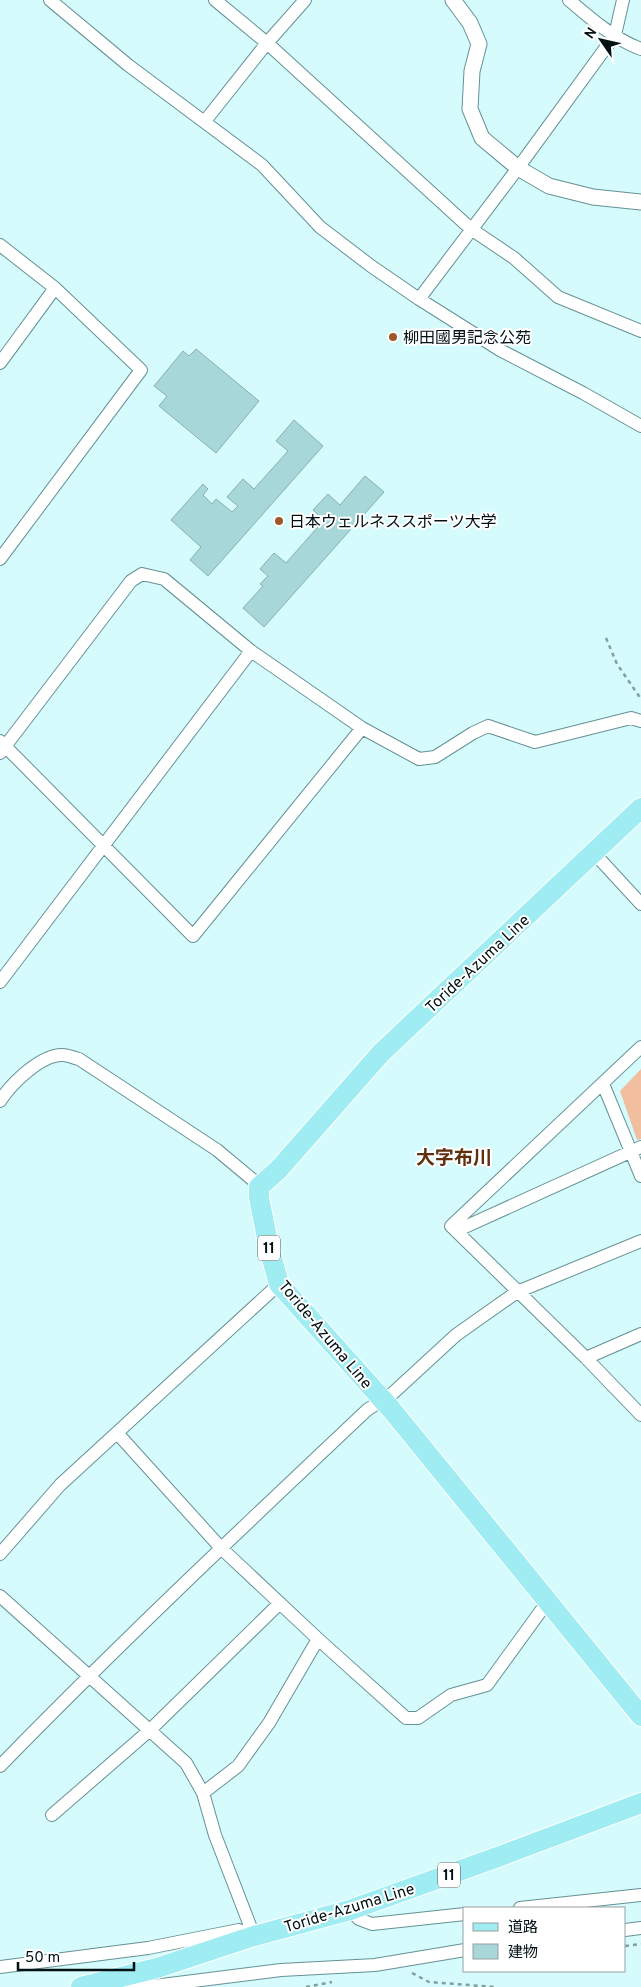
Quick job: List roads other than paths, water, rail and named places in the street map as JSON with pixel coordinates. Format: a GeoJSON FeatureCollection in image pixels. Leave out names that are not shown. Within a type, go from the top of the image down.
{"type":"FeatureCollection","features":[{"type":"Feature","properties":{"kind":"main road","name":"Toride-Azuma Line"},"geometry":{"type":"LineString","coordinates":[[641,808],[381,1053],[279,1169],[259,1187],[259,1198],[269,1248],[279,1284],[383,1400],[641,1716]]}},
{"type":"Feature","properties":{"kind":"main road","name":"Toride-Azuma Line"},"geometry":{"type":"LineString","coordinates":[[82,1987],[157,1968],[254,1936],[350,1910],[641,1803]]}},
{"type":"Feature","properties":{"kind":"street"},"geometry":{"type":"LineString","coordinates":[[50,0],[128,65],[262,165],[320,227],[371,266],[500,350],[583,393],[641,426]]}},
{"type":"Feature","properties":{"kind":"street"},"geometry":{"type":"LineString","coordinates":[[215,0],[267,43],[471,229],[514,258],[558,298],[641,331]]}},
{"type":"Feature","properties":{"kind":"street"},"geometry":{"type":"LineString","coordinates":[[205,121],[267,43],[305,0]]}},
{"type":"Feature","properties":{"kind":"street"},"geometry":{"type":"LineString","coordinates":[[453,0],[470,22],[479,44],[472,71],[470,109],[482,138],[518,168],[549,186],[593,197],[641,202]]}},
{"type":"Feature","properties":{"kind":"street"},"geometry":{"type":"LineString","coordinates":[[568,0],[592,20],[641,49]]}},
{"type":"Feature","properties":{"kind":"street"},"geometry":{"type":"LineString","coordinates":[[419,299],[615,35],[623,0]]}},
{"type":"Feature","properties":{"kind":"street"},"geometry":{"type":"LineString","coordinates":[[0,245],[55,288],[141,370],[0,560]]}},
{"type":"Feature","properties":{"kind":"street"},"geometry":{"type":"LineString","coordinates":[[0,363],[55,288]]}},
{"type":"Feature","properties":{"kind":"street"},"geometry":{"type":"LineString","coordinates":[[362,728],[193,936],[2,747],[131,581],[142,574],[164,579],[251,651],[362,728],[419,759],[435,757],[473,733],[488,726],[535,742],[631,718],[641,721]]}},
{"type":"Feature","properties":{"kind":"street"},"geometry":{"type":"LineString","coordinates":[[0,982],[251,651]]}},
{"type":"Feature","properties":{"kind":"street"},"geometry":{"type":"LineString","coordinates":[[594,853],[641,904]]}},
{"type":"Feature","properties":{"kind":"street"},"geometry":{"type":"LineString","coordinates":[[641,1047],[450,1226],[586,1358],[641,1416]]}},
{"type":"Feature","properties":{"kind":"street"},"geometry":{"type":"LineString","coordinates":[[0,1101],[5,1083],[42,1061],[62,1055],[79,1059],[217,1150],[259,1187]]}},
{"type":"Feature","properties":{"kind":"street"},"geometry":{"type":"LineString","coordinates":[[603,1084],[636,1150],[641,1176]]}},
{"type":"Feature","properties":{"kind":"street"},"geometry":{"type":"LineString","coordinates":[[456,1231],[636,1150]]}},
{"type":"Feature","properties":{"kind":"street"},"geometry":{"type":"LineString","coordinates":[[0,1766],[88,1676],[367,1410],[383,1400],[456,1336],[517,1292],[641,1240]]}},
{"type":"Feature","properties":{"kind":"street"},"geometry":{"type":"LineString","coordinates":[[0,1554],[60,1486],[118,1434],[270,1290],[279,1284]]}},
{"type":"Feature","properties":{"kind":"street"},"geometry":{"type":"LineString","coordinates":[[586,1358],[641,1334]]}},
{"type":"Feature","properties":{"kind":"street"},"geometry":{"type":"LineString","coordinates":[[118,1434],[221,1548],[406,1718],[418,1718],[451,1695],[487,1685],[548,1601]]}},
{"type":"Feature","properties":{"kind":"street"},"geometry":{"type":"LineString","coordinates":[[0,1596],[186,1763],[203,1793],[215,1835],[254,1936]]}},
{"type":"Feature","properties":{"kind":"street"},"geometry":{"type":"LineString","coordinates":[[52,1814],[150,1730],[280,1603]]}},
{"type":"Feature","properties":{"kind":"street"},"geometry":{"type":"LineString","coordinates":[[203,1793],[238,1766],[269,1723],[318,1639]]}},
{"type":"Feature","properties":{"kind":"street"},"geometry":{"type":"LineString","coordinates":[[529,1907],[641,1895]]}},
{"type":"Feature","properties":{"kind":"street"},"geometry":{"type":"LineString","coordinates":[[350,1910],[359,1919],[372,1924],[463,1914]]}},
{"type":"Feature","properties":{"kind":"street"},"geometry":{"type":"LineString","coordinates":[[626,1930],[641,1928]]}},
{"type":"Feature","properties":{"kind":"street"},"geometry":{"type":"LineString","coordinates":[[0,1967],[148,1948],[239,1930],[254,1936]]}},
{"type":"Feature","properties":{"kind":"street"},"geometry":{"type":"LineString","coordinates":[[82,1987],[146,1987],[281,1970],[375,1965],[463,1950]]}},
{"type":"Feature","properties":{"kind":"place","name":"柳田國男記念公苑"},"geometry":{"type":"Point","coordinates":[393,337]}},
{"type":"Feature","properties":{"kind":"place","name":"日本ウェルネススポーツ大学"},"geometry":{"type":"Point","coordinates":[279,521]}},
{"type":"Feature","properties":{"kind":"district","name":"大字布川"},"geometry":{"type":"Point","coordinates":[454,1157]}}]}
